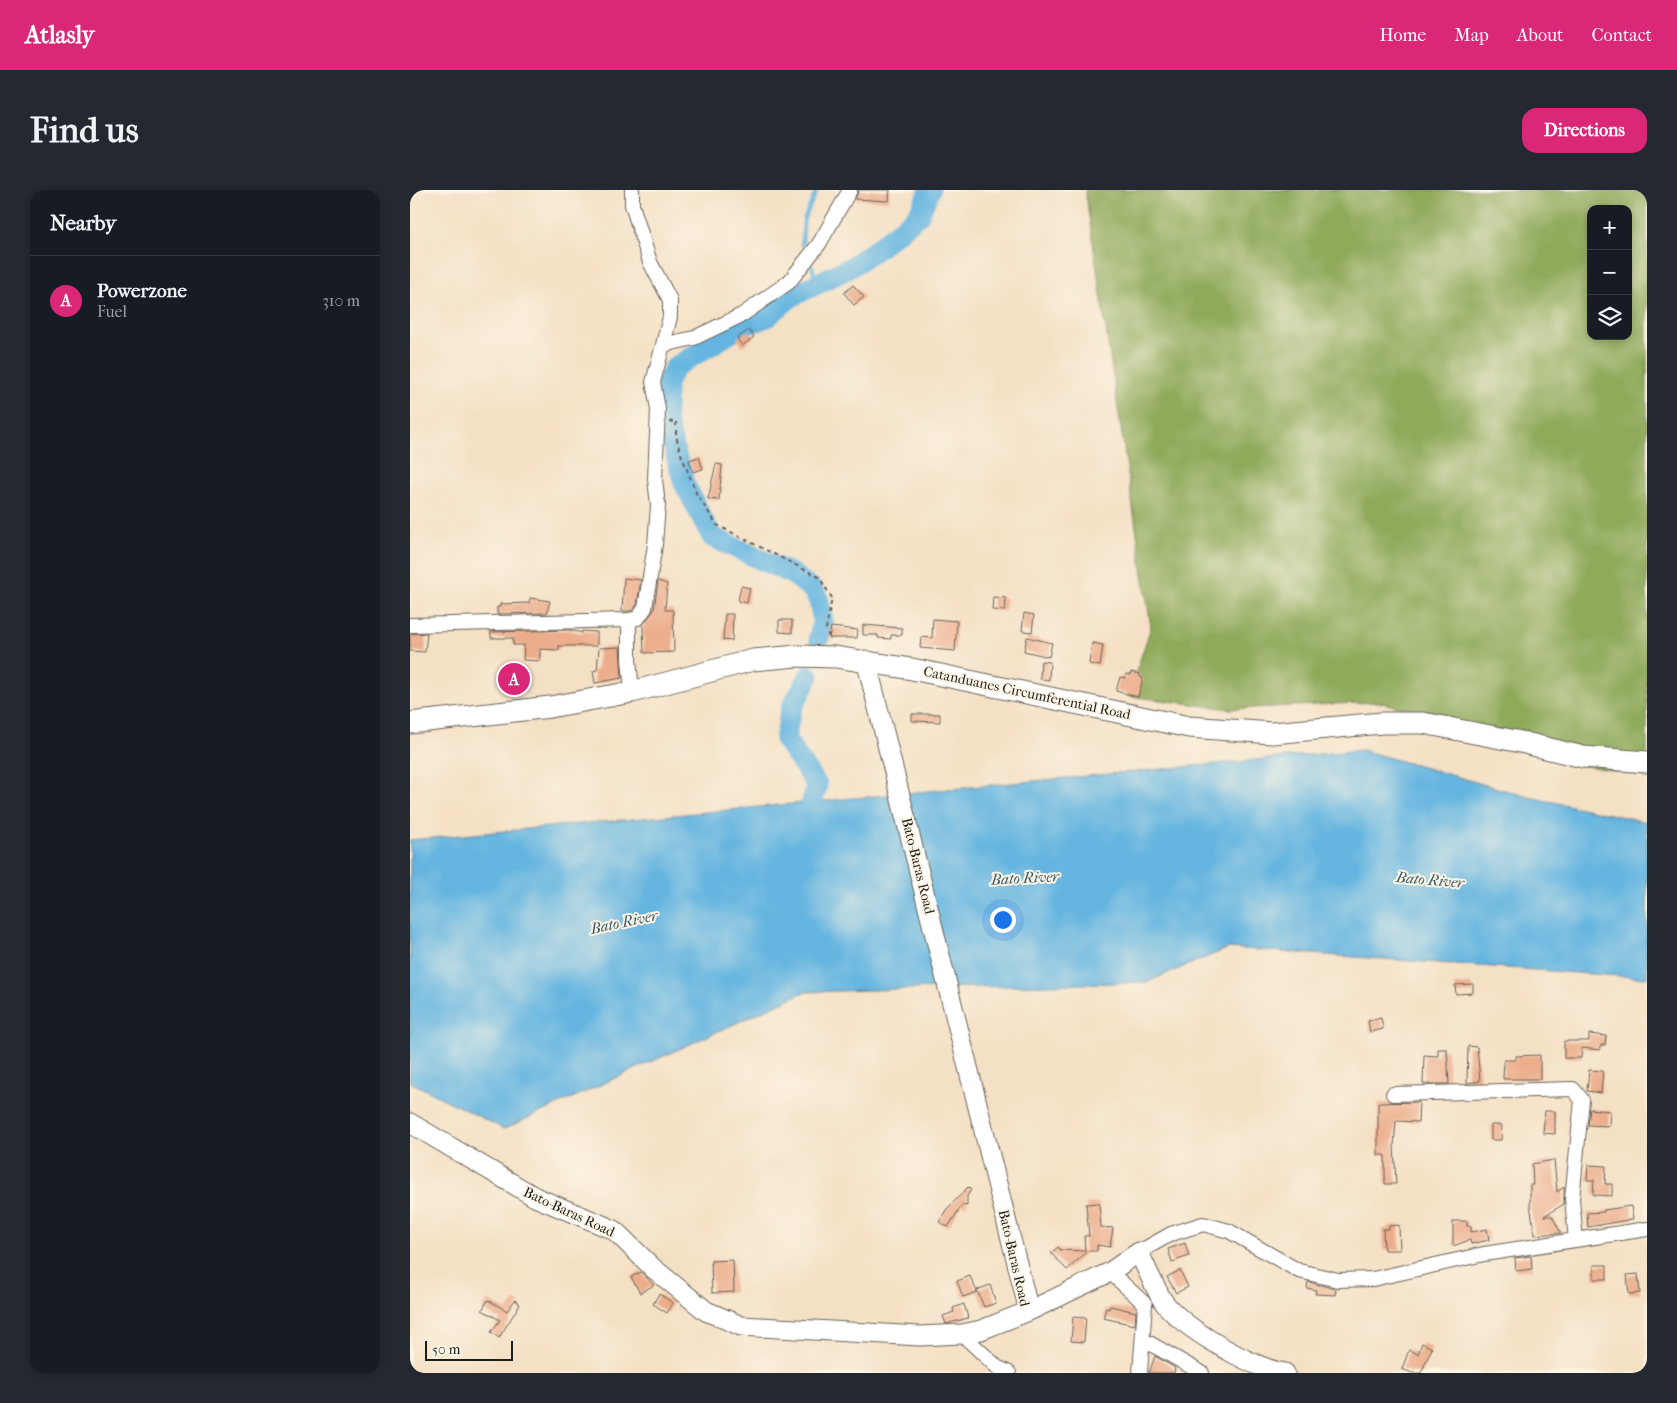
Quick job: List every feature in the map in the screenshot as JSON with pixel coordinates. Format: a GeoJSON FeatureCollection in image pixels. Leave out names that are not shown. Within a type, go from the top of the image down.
{"type":"FeatureCollection","features":[{"type":"Feature","properties":{"kind":"main road","name":"Catanduanes Circumferential Road"},"geometry":{"type":"LineString","coordinates":[[410,723],[550,707],[632,692],[753,660],[798,656],[835,657],[866,660],[1189,727],[1272,733],[1382,723],[1422,723],[1521,742],[1583,758],[1647,762]]}},
{"type":"Feature","properties":{"kind":"main road","name":"Bato-Baras Road"},"geometry":{"type":"LineString","coordinates":[[410,1122],[535,1197],[614,1230],[653,1268],[706,1311],[741,1326],[920,1336],[962,1334],[981,1330],[1029,1311],[866,660]]}},
{"type":"Feature","properties":{"kind":"main road"},"geometry":{"type":"LineString","coordinates":[[1029,1311],[1110,1272],[1139,1252],[1164,1301],[1186,1324],[1232,1352],[1285,1373]]}},
{"type":"Feature","properties":{"kind":"street"},"geometry":{"type":"LineString","coordinates":[[410,625],[629,620],[638,618],[645,608],[655,545],[658,505],[655,479],[658,409],[653,382],[670,317],[670,300],[650,262],[632,205],[632,190]]}},
{"type":"Feature","properties":{"kind":"street"},"geometry":{"type":"LineString","coordinates":[[663,344],[694,338],[742,315],[789,282],[818,244],[850,190]]}},
{"type":"Feature","properties":{"kind":"street"},"geometry":{"type":"LineString","coordinates":[[629,620],[632,692]]}},
{"type":"Feature","properties":{"kind":"street"},"geometry":{"type":"LineString","coordinates":[[1393,1094],[1573,1089],[1582,1100],[1572,1199],[1576,1240]]}},
{"type":"Feature","properties":{"kind":"street"},"geometry":{"type":"LineString","coordinates":[[1139,1252],[1171,1234],[1203,1224],[1229,1231],[1299,1271],[1338,1280],[1373,1279],[1484,1254],[1647,1229]]}},
{"type":"Feature","properties":{"kind":"street"},"geometry":{"type":"LineString","coordinates":[[1110,1272],[1145,1304],[1144,1340],[1140,1373]]}},
{"type":"Feature","properties":{"kind":"street"},"geometry":{"type":"LineString","coordinates":[[962,1334],[997,1366],[1008,1373]]}},
{"type":"Feature","properties":{"kind":"street"},"geometry":{"type":"LineString","coordinates":[[1144,1340],[1202,1373]]}},
{"type":"Feature","properties":{"kind":"path"},"geometry":{"type":"LineString","coordinates":[[676,421],[676,436],[682,457],[697,494],[717,525],[819,577],[832,598],[826,629],[835,657]]}},
{"type":"Feature","properties":{"kind":"green space"},"geometry":{"type":"Polygon","coordinates":[[[1085,190],[1647,190],[1647,776],[1575,764],[1419,712],[1378,702],[1231,709],[1128,696],[1151,627],[1085,190]]]}},
{"type":"Feature","properties":{"kind":"water","name":"Bato River"},"geometry":{"type":"Polygon","coordinates":[[[1362,750],[1529,797],[1647,822],[1647,978],[1229,948],[1147,982],[804,992],[504,1129],[410,1082],[410,840],[1362,750]]]}},
{"type":"Feature","properties":{"kind":"building"},"geometry":{"type":"Polygon","coordinates":[[[859,190],[890,190],[889,201],[855,199],[859,190]]]}},
{"type":"Feature","properties":{"kind":"building"},"geometry":{"type":"Polygon","coordinates":[[[853,285],[864,297],[854,305],[844,293],[853,285]]]}},
{"type":"Feature","properties":{"kind":"building"},"geometry":{"type":"Polygon","coordinates":[[[749,330],[754,337],[742,346],[737,338],[749,330]]]}},
{"type":"Feature","properties":{"kind":"building"},"geometry":{"type":"Polygon","coordinates":[[[699,457],[703,469],[693,472],[689,460],[699,457]]]}},
{"type":"Feature","properties":{"kind":"building"},"geometry":{"type":"Polygon","coordinates":[[[716,464],[722,465],[719,500],[708,499],[716,464]]]}},
{"type":"Feature","properties":{"kind":"building"},"geometry":{"type":"Polygon","coordinates":[[[624,578],[641,580],[637,605],[633,610],[628,611],[622,611],[624,578]]]}},
{"type":"Feature","properties":{"kind":"building"},"geometry":{"type":"Polygon","coordinates":[[[658,581],[667,584],[665,610],[673,610],[674,652],[644,653],[643,624],[654,610],[658,581]]]}},
{"type":"Feature","properties":{"kind":"building"},"geometry":{"type":"Polygon","coordinates":[[[741,586],[750,588],[747,603],[738,601],[741,586]]]}},
{"type":"Feature","properties":{"kind":"building"},"geometry":{"type":"Polygon","coordinates":[[[993,597],[1006,598],[1005,611],[992,610],[993,597]]]}},
{"type":"Feature","properties":{"kind":"building"},"geometry":{"type":"Polygon","coordinates":[[[530,598],[550,601],[547,613],[497,614],[497,607],[500,607],[500,604],[529,603],[530,598]]]}},
{"type":"Feature","properties":{"kind":"building"},"geometry":{"type":"Polygon","coordinates":[[[1024,613],[1034,615],[1032,632],[1022,631],[1024,613]]]}},
{"type":"Feature","properties":{"kind":"building"},"geometry":{"type":"Polygon","coordinates":[[[725,614],[733,614],[732,641],[723,640],[725,614]]]}},
{"type":"Feature","properties":{"kind":"building"},"geometry":{"type":"Polygon","coordinates":[[[933,619],[957,621],[955,651],[920,648],[921,637],[932,638],[933,619]]]}},
{"type":"Feature","properties":{"kind":"building"},"geometry":{"type":"Polygon","coordinates":[[[779,620],[792,620],[792,633],[779,632],[779,620]]]}},
{"type":"Feature","properties":{"kind":"building"},"geometry":{"type":"Polygon","coordinates":[[[863,625],[902,628],[902,635],[891,635],[891,639],[878,638],[878,635],[863,635],[863,625]]]}},
{"type":"Feature","properties":{"kind":"building"},"geometry":{"type":"Polygon","coordinates":[[[831,627],[858,630],[857,638],[829,638],[831,627]]]}},
{"type":"Feature","properties":{"kind":"building"},"geometry":{"type":"Polygon","coordinates":[[[570,630],[582,633],[582,631],[597,632],[597,646],[559,646],[559,650],[540,649],[540,661],[523,660],[524,645],[513,645],[513,638],[491,638],[491,632],[570,630]]]}},
{"type":"Feature","properties":{"kind":"building"},"geometry":{"type":"Polygon","coordinates":[[[427,633],[425,652],[410,651],[410,634],[427,633]]]}},
{"type":"Feature","properties":{"kind":"building"},"geometry":{"type":"Polygon","coordinates":[[[1027,637],[1052,643],[1049,657],[1024,651],[1027,637]]]}},
{"type":"Feature","properties":{"kind":"building"},"geometry":{"type":"Polygon","coordinates":[[[1092,643],[1103,645],[1100,666],[1089,664],[1092,643]]]}},
{"type":"Feature","properties":{"kind":"building"},"geometry":{"type":"Polygon","coordinates":[[[620,647],[622,678],[595,683],[593,671],[597,670],[599,648],[620,647]]]}},
{"type":"Feature","properties":{"kind":"building"},"geometry":{"type":"Polygon","coordinates":[[[1041,661],[1050,662],[1049,680],[1040,679],[1041,661]]]}},
{"type":"Feature","properties":{"kind":"building"},"geometry":{"type":"Polygon","coordinates":[[[522,669],[523,686],[506,688],[505,671],[522,669]]]}},
{"type":"Feature","properties":{"kind":"building"},"geometry":{"type":"Polygon","coordinates":[[[1131,672],[1140,674],[1140,677],[1143,678],[1138,697],[1116,691],[1120,677],[1125,678],[1126,674],[1130,675],[1131,672]]]}},
{"type":"Feature","properties":{"kind":"building"},"geometry":{"type":"Polygon","coordinates":[[[912,714],[940,714],[940,722],[912,721],[912,714]]]}},
{"type":"Feature","properties":{"kind":"building"},"geometry":{"type":"Polygon","coordinates":[[[1473,984],[1473,993],[1456,994],[1455,985],[1473,984]]]}},
{"type":"Feature","properties":{"kind":"building"},"geometry":{"type":"Polygon","coordinates":[[[1381,1018],[1383,1029],[1370,1032],[1368,1021],[1381,1018]]]}},
{"type":"Feature","properties":{"kind":"building"},"geometry":{"type":"Polygon","coordinates":[[[1589,1034],[1606,1036],[1605,1045],[1601,1045],[1600,1050],[1582,1048],[1581,1058],[1564,1058],[1564,1041],[1589,1041],[1589,1034]]]}},
{"type":"Feature","properties":{"kind":"building"},"geometry":{"type":"Polygon","coordinates":[[[1468,1046],[1477,1047],[1480,1081],[1467,1083],[1468,1046]]]}},
{"type":"Feature","properties":{"kind":"building"},"geometry":{"type":"Polygon","coordinates":[[[1438,1049],[1447,1049],[1449,1084],[1423,1084],[1424,1055],[1438,1056],[1438,1049]]]}},
{"type":"Feature","properties":{"kind":"building"},"geometry":{"type":"Polygon","coordinates":[[[1540,1055],[1540,1079],[1503,1079],[1504,1060],[1516,1060],[1516,1056],[1540,1055]]]}},
{"type":"Feature","properties":{"kind":"building"},"geometry":{"type":"Polygon","coordinates":[[[1589,1070],[1603,1071],[1601,1093],[1587,1091],[1589,1070]]]}},
{"type":"Feature","properties":{"kind":"building"},"geometry":{"type":"Polygon","coordinates":[[[1419,1102],[1418,1122],[1396,1121],[1394,1146],[1396,1184],[1385,1184],[1385,1155],[1378,1155],[1378,1103],[1419,1102]]]}},
{"type":"Feature","properties":{"kind":"building"},"geometry":{"type":"Polygon","coordinates":[[[1590,1109],[1610,1111],[1609,1126],[1588,1125],[1590,1109]]]}},
{"type":"Feature","properties":{"kind":"building"},"geometry":{"type":"Polygon","coordinates":[[[1545,1111],[1555,1111],[1555,1134],[1543,1133],[1545,1111]]]}},
{"type":"Feature","properties":{"kind":"building"},"geometry":{"type":"Polygon","coordinates":[[[1491,1125],[1502,1125],[1501,1140],[1491,1140],[1491,1125]]]}},
{"type":"Feature","properties":{"kind":"building"},"geometry":{"type":"Polygon","coordinates":[[[1554,1160],[1557,1192],[1564,1187],[1564,1204],[1544,1216],[1552,1216],[1561,1233],[1535,1235],[1530,1205],[1530,1185],[1533,1185],[1532,1164],[1554,1160]]]}},
{"type":"Feature","properties":{"kind":"building"},"geometry":{"type":"Polygon","coordinates":[[[1588,1165],[1606,1166],[1605,1184],[1612,1184],[1612,1196],[1593,1195],[1594,1180],[1587,1180],[1588,1165]]]}},
{"type":"Feature","properties":{"kind":"building"},"geometry":{"type":"Polygon","coordinates":[[[968,1187],[971,1190],[967,1196],[967,1206],[962,1205],[948,1227],[939,1222],[946,1210],[968,1187]]]}},
{"type":"Feature","properties":{"kind":"building"},"geometry":{"type":"Polygon","coordinates":[[[1099,1203],[1101,1227],[1113,1228],[1110,1247],[1097,1245],[1097,1251],[1088,1251],[1067,1270],[1051,1253],[1058,1247],[1060,1250],[1085,1251],[1084,1236],[1089,1236],[1086,1204],[1099,1203]]]}},
{"type":"Feature","properties":{"kind":"building"},"geometry":{"type":"Polygon","coordinates":[[[1631,1206],[1633,1219],[1588,1227],[1587,1213],[1604,1212],[1604,1210],[1631,1206]]]}},
{"type":"Feature","properties":{"kind":"building"},"geometry":{"type":"Polygon","coordinates":[[[1453,1221],[1467,1221],[1467,1226],[1471,1226],[1471,1232],[1487,1229],[1489,1240],[1471,1244],[1470,1240],[1453,1246],[1453,1221]]]}},
{"type":"Feature","properties":{"kind":"building"},"geometry":{"type":"Polygon","coordinates":[[[1399,1225],[1400,1250],[1384,1250],[1383,1229],[1399,1225]]]}},
{"type":"Feature","properties":{"kind":"building"},"geometry":{"type":"Polygon","coordinates":[[[1185,1243],[1189,1256],[1172,1262],[1168,1249],[1185,1243]]]}},
{"type":"Feature","properties":{"kind":"building"},"geometry":{"type":"Polygon","coordinates":[[[1531,1256],[1532,1269],[1516,1271],[1515,1258],[1531,1256]]]}},
{"type":"Feature","properties":{"kind":"building"},"geometry":{"type":"Polygon","coordinates":[[[733,1260],[734,1292],[712,1293],[711,1261],[733,1260]]]}},
{"type":"Feature","properties":{"kind":"building"},"geometry":{"type":"Polygon","coordinates":[[[1594,1265],[1607,1265],[1607,1279],[1594,1279],[1594,1265]]]}},
{"type":"Feature","properties":{"kind":"building"},"geometry":{"type":"Polygon","coordinates":[[[1180,1270],[1188,1287],[1176,1293],[1167,1277],[1180,1270]]]}},
{"type":"Feature","properties":{"kind":"building"},"geometry":{"type":"Polygon","coordinates":[[[641,1272],[654,1285],[640,1293],[631,1277],[641,1272]]]}},
{"type":"Feature","properties":{"kind":"building"},"geometry":{"type":"Polygon","coordinates":[[[1638,1274],[1640,1293],[1629,1294],[1627,1275],[1638,1274]]]}},
{"type":"Feature","properties":{"kind":"building"},"geometry":{"type":"Polygon","coordinates":[[[970,1276],[977,1292],[963,1297],[957,1281],[970,1276]]]}},
{"type":"Feature","properties":{"kind":"building"},"geometry":{"type":"Polygon","coordinates":[[[1308,1282],[1336,1289],[1335,1295],[1315,1294],[1316,1290],[1307,1288],[1308,1282]]]}},
{"type":"Feature","properties":{"kind":"building"},"geometry":{"type":"Polygon","coordinates":[[[990,1285],[996,1303],[984,1307],[977,1290],[990,1285]]]}},
{"type":"Feature","properties":{"kind":"building"},"geometry":{"type":"Polygon","coordinates":[[[659,1294],[673,1303],[667,1313],[653,1304],[659,1294]]]}},
{"type":"Feature","properties":{"kind":"building"},"geometry":{"type":"Polygon","coordinates":[[[488,1300],[507,1311],[515,1300],[520,1304],[499,1338],[491,1332],[500,1320],[482,1310],[488,1300]]]}},
{"type":"Feature","properties":{"kind":"building"},"geometry":{"type":"Polygon","coordinates":[[[964,1304],[968,1318],[946,1324],[943,1316],[954,1312],[953,1308],[964,1304]]]}},
{"type":"Feature","properties":{"kind":"building"},"geometry":{"type":"Polygon","coordinates":[[[1110,1306],[1136,1312],[1135,1325],[1103,1318],[1106,1308],[1109,1309],[1110,1306]]]}},
{"type":"Feature","properties":{"kind":"building"},"geometry":{"type":"Polygon","coordinates":[[[1073,1317],[1086,1318],[1084,1342],[1071,1341],[1073,1317]]]}},
{"type":"Feature","properties":{"kind":"building"},"geometry":{"type":"Polygon","coordinates":[[[1422,1343],[1432,1348],[1421,1373],[1412,1373],[1402,1369],[1409,1350],[1418,1354],[1422,1343]]]}},
{"type":"Feature","properties":{"kind":"building"},"geometry":{"type":"Polygon","coordinates":[[[1155,1356],[1175,1368],[1174,1373],[1149,1373],[1155,1356]]]}},
{"type":"Feature","properties":{"kind":"waterway"},"geometry":{"type":"LineString","coordinates":[[802,245],[804,219],[817,190]]}},
{"type":"Feature","properties":{"kind":"waterway"},"geometry":{"type":"LineString","coordinates":[[819,638],[823,621],[819,601],[814,591],[794,575],[712,537],[684,483],[666,421],[666,385],[675,367],[742,326],[767,317],[791,297],[849,268],[873,252],[918,216],[930,190]]}},
{"type":"Feature","properties":{"kind":"waterway"},"geometry":{"type":"LineString","coordinates":[[812,266],[817,284]]}},
{"type":"Feature","properties":{"kind":"waterway"},"geometry":{"type":"LineString","coordinates":[[804,829],[817,785],[785,739],[791,709],[809,676]]}},
{"type":"Feature","properties":{"kind":"place","name":"Powerzone"},"geometry":{"type":"Point","coordinates":[514,679]}}]}
